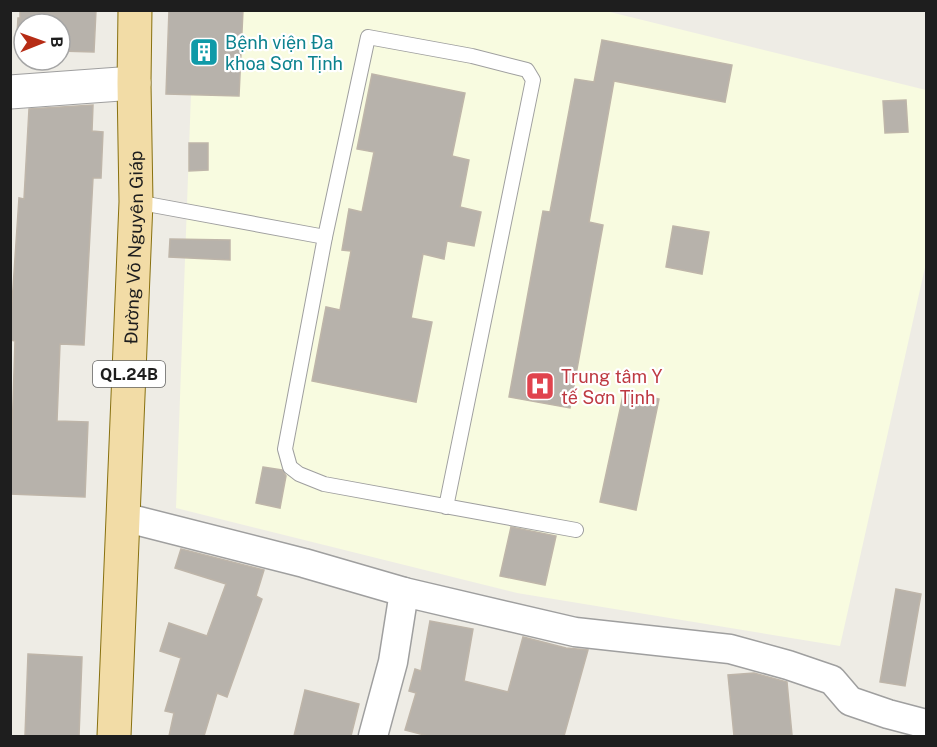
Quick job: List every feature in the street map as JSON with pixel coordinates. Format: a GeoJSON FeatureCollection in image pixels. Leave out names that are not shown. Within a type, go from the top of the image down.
{"type":"FeatureCollection","features":[{"type":"Feature","properties":{"kind":"main road","name":"Đường Võ Nguyên Giáp"},"geometry":{"type":"LineString","coordinates":[[114,736],[136,202],[135,10]]}},
{"type":"Feature","properties":{"kind":"street"},"geometry":{"type":"LineString","coordinates":[[10,92],[134,83]]}},
{"type":"Feature","properties":{"kind":"street"},"geometry":{"type":"LineString","coordinates":[[123,517],[304,563],[404,592],[575,632],[730,649],[832,680],[850,701],[927,724]]}},
{"type":"Feature","properties":{"kind":"street"},"geometry":{"type":"LineString","coordinates":[[373,736],[393,662],[404,592]]}},
{"type":"Feature","properties":{"kind":"lane"},"geometry":{"type":"LineString","coordinates":[[446,507],[533,81],[528,70],[472,56],[368,37],[325,237],[285,449],[290,467],[299,474],[324,484],[446,507],[576,530]]}},
{"type":"Feature","properties":{"kind":"lane"},"geometry":{"type":"LineString","coordinates":[[136,202],[325,237]]}},
{"type":"Feature","properties":{"kind":"shaded area","name":"Trung tâm Y tế Sơn Tịnh"},"geometry":{"type":"Polygon","coordinates":[[[194,11],[606,11],[926,90],[926,263],[840,646],[517,593],[176,508],[194,11]]]}},
{"type":"Feature","properties":{"kind":"building"},"geometry":{"type":"Polygon","coordinates":[[[20,10],[96,10],[94,52],[72,51],[72,12],[20,12],[20,10]]]}},
{"type":"Feature","properties":{"kind":"building","name":"Bệnh viện Đa khoa Sơn Tịnh"},"geometry":{"type":"Polygon","coordinates":[[[169,10],[243,10],[239,96],[166,94],[169,10]]]}},
{"type":"Feature","properties":{"kind":"building"},"geometry":{"type":"Polygon","coordinates":[[[602,40],[732,65],[725,102],[614,81],[589,222],[603,225],[570,408],[509,397],[543,211],[550,212],[575,79],[594,82],[602,40]]]}},
{"type":"Feature","properties":{"kind":"building"},"geometry":{"type":"Polygon","coordinates":[[[372,74],[465,93],[452,156],[469,160],[460,207],[481,212],[474,246],[447,241],[444,259],[423,254],[411,318],[432,322],[416,402],[312,381],[326,307],[340,310],[351,251],[342,250],[349,209],[362,212],[374,152],[357,149],[372,74]]]}},
{"type":"Feature","properties":{"kind":"building"},"geometry":{"type":"Polygon","coordinates":[[[906,100],[908,132],[885,133],[883,101],[906,100]]]}},
{"type":"Feature","properties":{"kind":"building"},"geometry":{"type":"Polygon","coordinates":[[[93,105],[92,131],[103,132],[101,178],[93,178],[84,345],[60,344],[57,421],[88,422],[85,497],[10,494],[15,341],[10,340],[10,333],[19,198],[24,199],[29,109],[93,105]]]}},
{"type":"Feature","properties":{"kind":"building"},"geometry":{"type":"Polygon","coordinates":[[[189,143],[208,143],[208,170],[189,171],[189,143]]]}},
{"type":"Feature","properties":{"kind":"building"},"geometry":{"type":"Polygon","coordinates":[[[673,226],[709,232],[702,274],[666,267],[673,226]]]}},
{"type":"Feature","properties":{"kind":"building"},"geometry":{"type":"Polygon","coordinates":[[[170,239],[230,240],[230,260],[169,257],[170,239]]]}},
{"type":"Feature","properties":{"kind":"building"},"geometry":{"type":"Polygon","coordinates":[[[624,391],[659,399],[636,510],[600,502],[624,391]]]}},
{"type":"Feature","properties":{"kind":"building"},"geometry":{"type":"Polygon","coordinates":[[[263,467],[282,470],[286,476],[280,508],[256,503],[263,467]]]}},
{"type":"Feature","properties":{"kind":"building"},"geometry":{"type":"Polygon","coordinates":[[[511,527],[556,536],[545,585],[500,576],[511,527]]]}},
{"type":"Feature","properties":{"kind":"building"},"geometry":{"type":"Polygon","coordinates":[[[181,549],[264,570],[256,596],[262,599],[227,697],[217,693],[204,736],[169,736],[174,713],[165,711],[181,658],[160,651],[169,623],[207,636],[226,584],[175,568],[181,549]]]}},
{"type":"Feature","properties":{"kind":"building"},"geometry":{"type":"Polygon","coordinates":[[[896,589],[921,594],[905,686],[880,682],[896,589]]]}},
{"type":"Feature","properties":{"kind":"building"},"geometry":{"type":"Polygon","coordinates":[[[430,621],[473,629],[464,681],[508,692],[523,637],[566,648],[588,650],[564,736],[428,736],[405,730],[416,693],[409,691],[415,669],[421,671],[430,621]]]}},
{"type":"Feature","properties":{"kind":"building"},"geometry":{"type":"Polygon","coordinates":[[[28,654],[82,657],[79,736],[25,736],[28,654]]]}},
{"type":"Feature","properties":{"kind":"building"},"geometry":{"type":"Polygon","coordinates":[[[754,673],[787,682],[792,735],[734,736],[728,675],[754,673]]]}},
{"type":"Feature","properties":{"kind":"building"},"geometry":{"type":"Polygon","coordinates":[[[305,690],[359,704],[351,736],[294,736],[305,690]]]}},
{"type":"Feature","properties":{"kind":"place","name":"Bệnh viện Đa khoa Sơn Tịnh"},"geometry":{"type":"Point","coordinates":[204,52]}},
{"type":"Feature","properties":{"kind":"place","name":"Trung tâm Y tế Sơn Tịnh"},"geometry":{"type":"Point","coordinates":[540,386]}}]}
